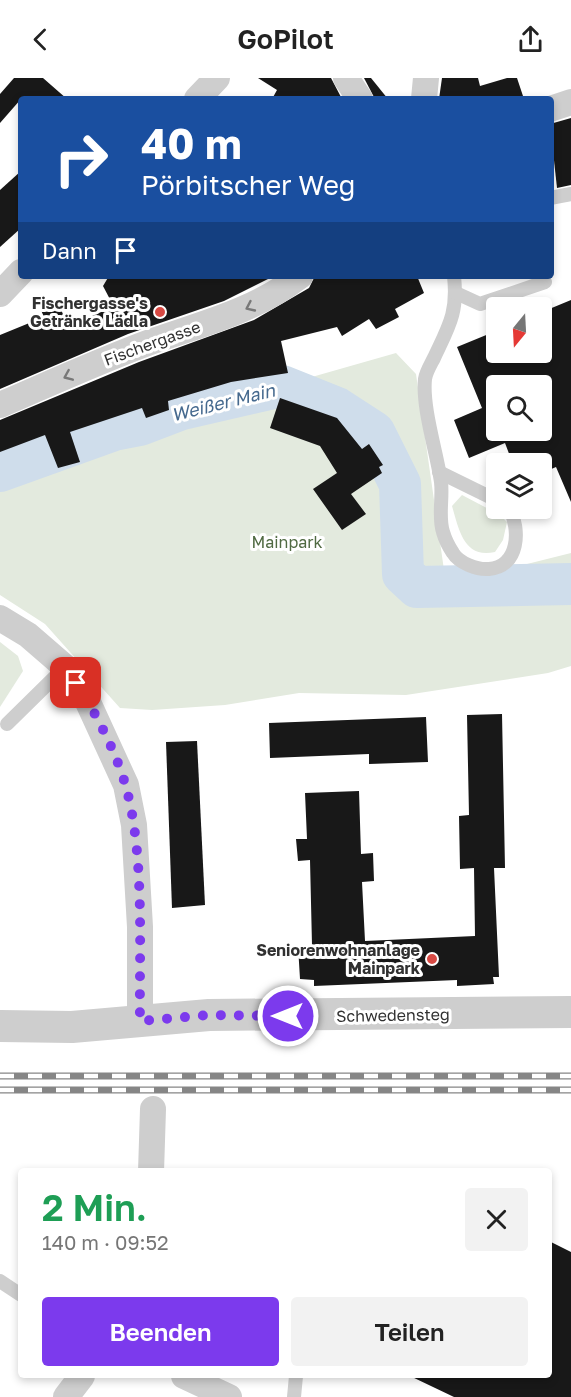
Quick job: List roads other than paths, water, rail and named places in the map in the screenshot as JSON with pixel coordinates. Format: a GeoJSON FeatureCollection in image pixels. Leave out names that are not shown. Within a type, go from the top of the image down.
{"type":"FeatureCollection","features":[{"type":"Feature","properties":{"kind":"street"},"geometry":{"type":"LineString","coordinates":[[200,96],[217,78]]}},
{"type":"Feature","properties":{"kind":"street"},"geometry":{"type":"LineString","coordinates":[[346,78],[358,96]]}},
{"type":"Feature","properties":{"kind":"street"},"geometry":{"type":"LineString","coordinates":[[424,96],[426,78]]}},
{"type":"Feature","properties":{"kind":"street"},"geometry":{"type":"LineString","coordinates":[[554,108],[571,102]]}},
{"type":"Feature","properties":{"kind":"street"},"geometry":{"type":"LineString","coordinates":[[0,294],[18,275]]}},
{"type":"Feature","properties":{"kind":"street","name":"Fischergasse"},"geometry":{"type":"LineString","coordinates":[[0,405],[153,341],[248,309],[282,290],[296,279]]}},
{"type":"Feature","properties":{"kind":"street"},"geometry":{"type":"LineString","coordinates":[[0,618],[27,635],[65,667],[87,700],[126,785],[134,825],[140,927],[140,1021]]}},
{"type":"Feature","properties":{"kind":"street","name":"Schwedensteg"},"geometry":{"type":"LineString","coordinates":[[0,1026],[72,1027],[209,1015],[571,1012]]}},
{"type":"Feature","properties":{"kind":"street"},"geometry":{"type":"LineString","coordinates":[[151,1168],[153,1109]]}},
{"type":"Feature","properties":{"kind":"street"},"geometry":{"type":"LineString","coordinates":[[66,1397],[80,1378]]}},
{"type":"Feature","properties":{"kind":"street"},"geometry":{"type":"LineString","coordinates":[[188,1378],[229,1397]]}},
{"type":"Feature","properties":{"kind":"lane"},"geometry":{"type":"LineString","coordinates":[[554,197],[571,194]]}},
{"type":"Feature","properties":{"kind":"lane"},"geometry":{"type":"LineString","coordinates":[[454,279],[456,293],[453,320],[425,378],[430,428],[439,472],[442,532],[454,556],[470,567],[490,570],[506,562],[514,549],[517,535],[515,519]]}},
{"type":"Feature","properties":{"kind":"lane"},"geometry":{"type":"LineString","coordinates":[[456,293],[480,304],[545,282]]}},
{"type":"Feature","properties":{"kind":"lane"},"geometry":{"type":"LineString","coordinates":[[439,472],[486,495]]}},
{"type":"Feature","properties":{"kind":"lane"},"geometry":{"type":"LineString","coordinates":[[7,724],[65,667]]}},
{"type":"Feature","properties":{"kind":"lane"},"geometry":{"type":"LineString","coordinates":[[0,1281],[18,1293]]}},
{"type":"Feature","properties":{"kind":"lane"},"geometry":{"type":"LineString","coordinates":[[294,1397],[296,1378]]}},
{"type":"Feature","properties":{"kind":"waterway","name":"Weißer Main"},"geometry":{"type":"LineString","coordinates":[[0,471],[114,430],[140,425],[182,409],[282,386],[337,408],[374,432],[400,484],[403,574],[417,587],[571,584]]}},
{"type":"Feature","properties":{"kind":"railway"},"geometry":{"type":"LineString","coordinates":[[0,1076],[571,1076]]}},
{"type":"Feature","properties":{"kind":"railway"},"geometry":{"type":"LineString","coordinates":[[0,1090],[571,1090]]}},
{"type":"Feature","properties":{"kind":"place","name":"Fischergasse's Getränke Lädla"},"geometry":{"type":"Point","coordinates":[160,312]}},
{"type":"Feature","properties":{"kind":"place","name":"Seniorenwohnanlage Mainpark"},"geometry":{"type":"Point","coordinates":[432,959]}},
{"type":"Feature","properties":{"kind":"park label","name":"Mainpark"},"geometry":{"type":"Point","coordinates":[287,542]}}]}
